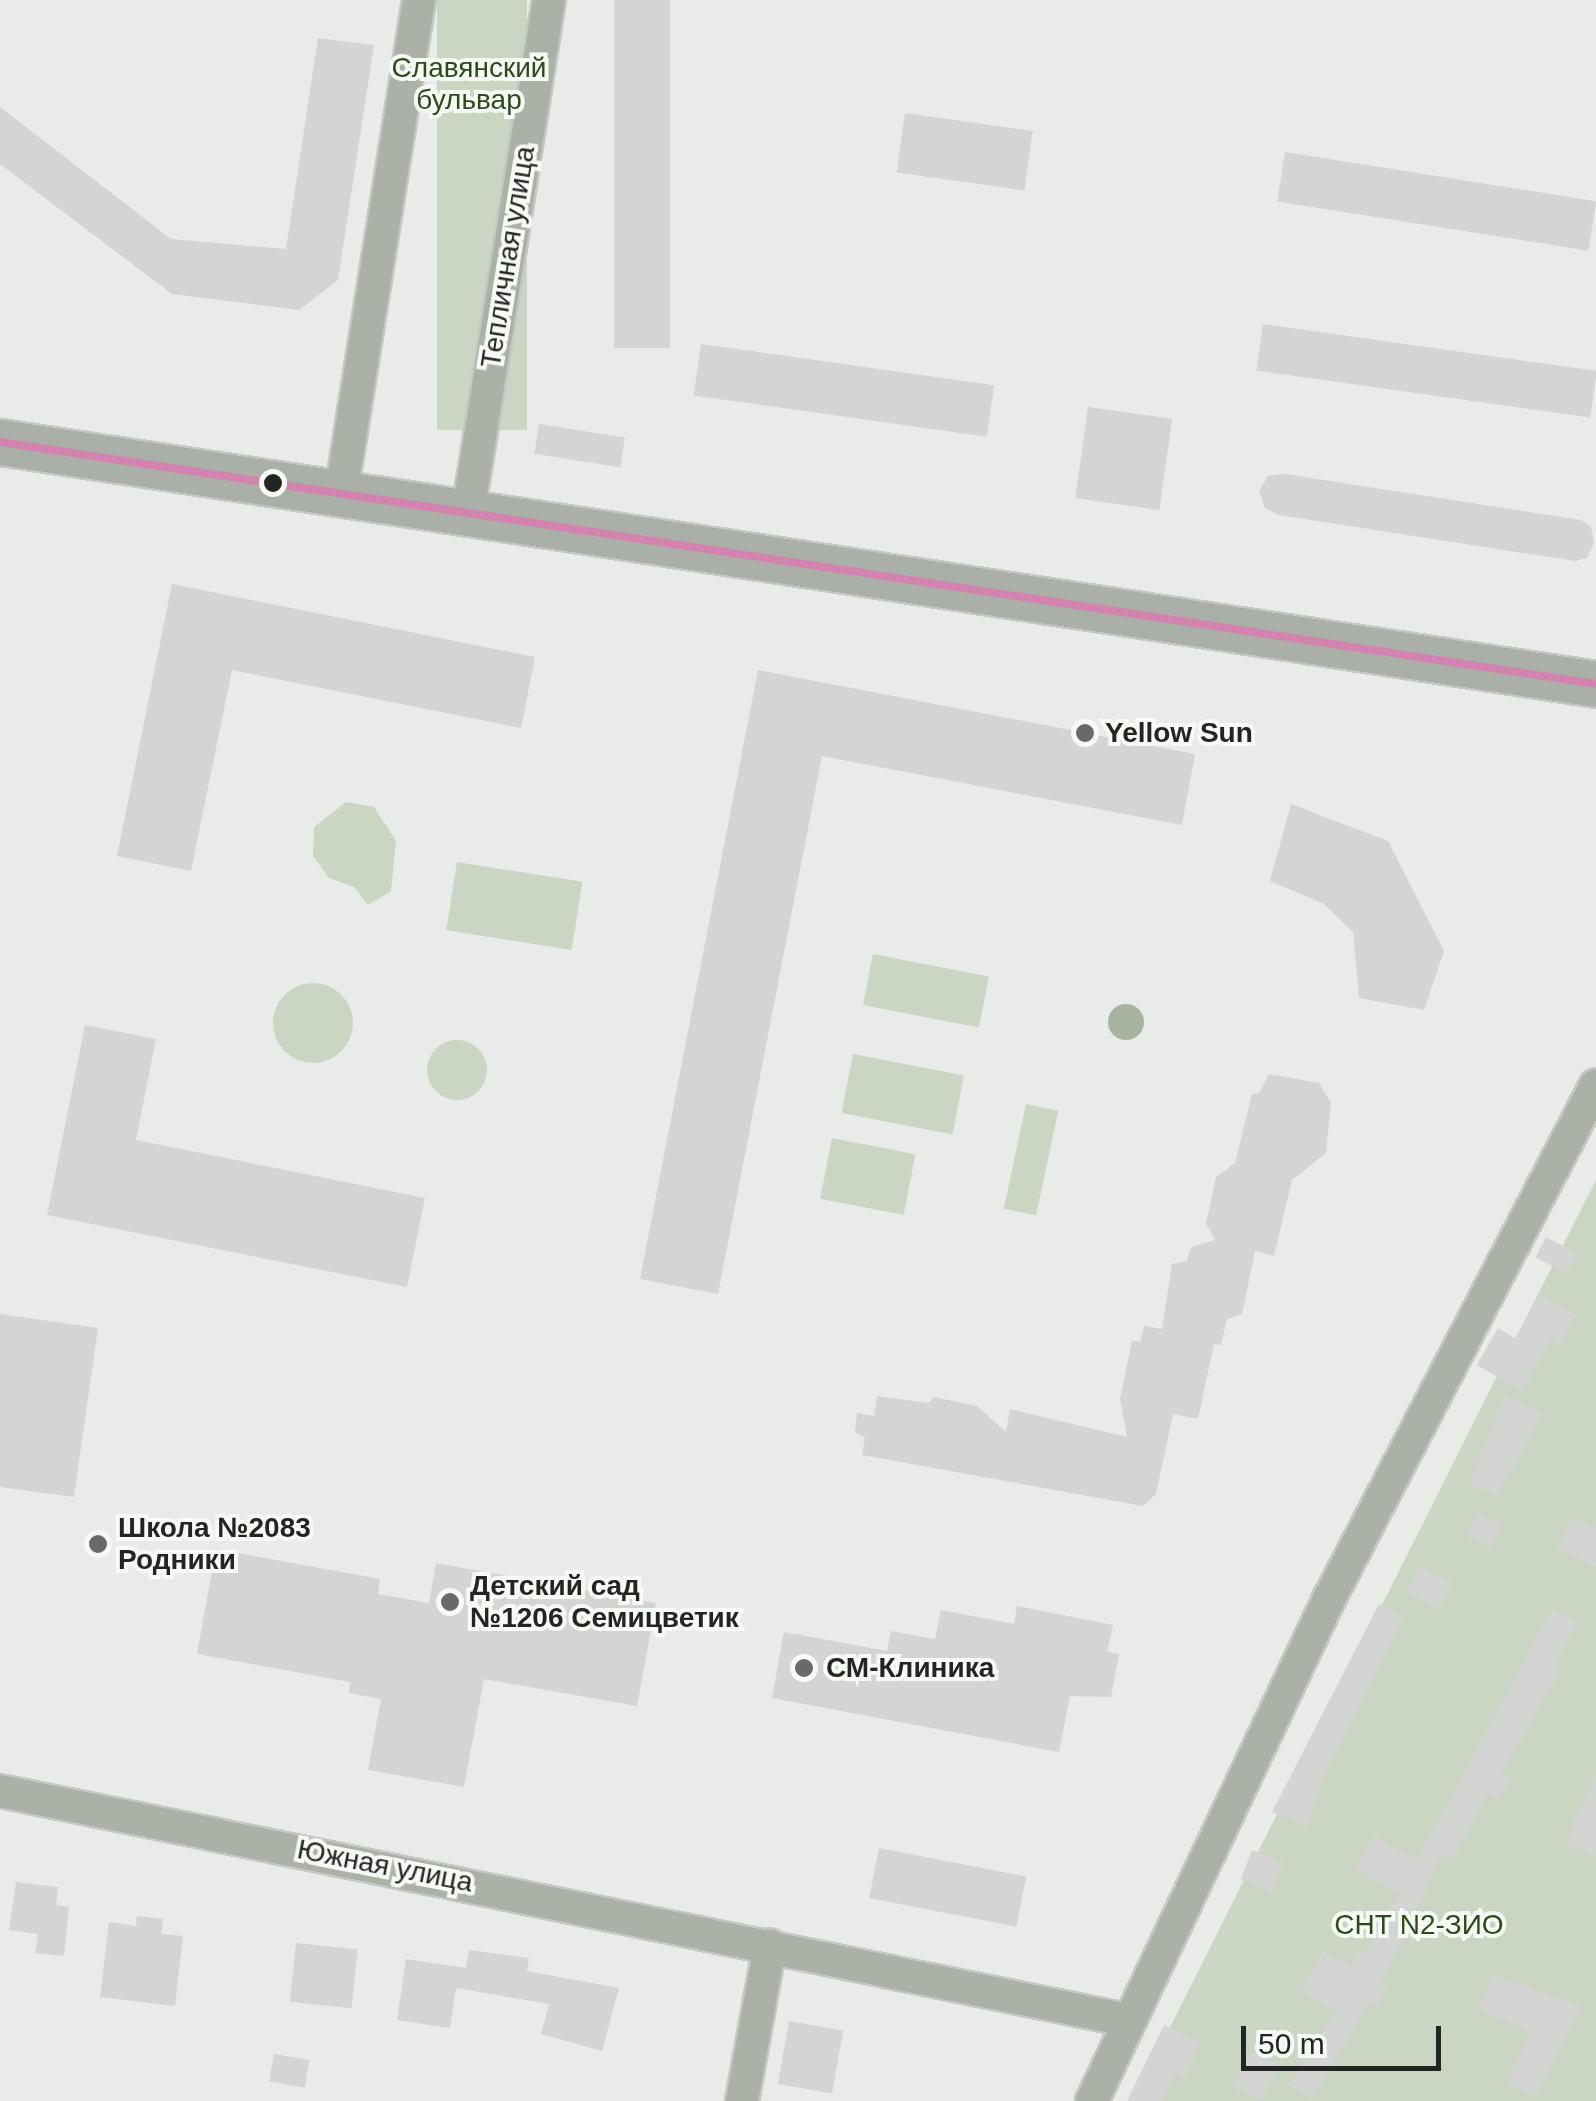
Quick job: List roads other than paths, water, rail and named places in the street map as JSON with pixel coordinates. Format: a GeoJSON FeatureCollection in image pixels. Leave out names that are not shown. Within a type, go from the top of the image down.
{"type":"FeatureCollection","features":[{"type":"Feature","properties":{"kind":"main road"},"geometry":{"type":"LineString","coordinates":[[0,442],[1596,684]]}},
{"type":"Feature","properties":{"kind":"street"},"geometry":{"type":"LineString","coordinates":[[342,494],[419,0]]}},
{"type":"Feature","properties":{"kind":"street","name":"Тепличная улица"},"geometry":{"type":"LineString","coordinates":[[468,513],[549,0]]}},
{"type":"Feature","properties":{"kind":"street"},"geometry":{"type":"LineString","coordinates":[[1092,2101],[1328,1600],[1596,1084]]}},
{"type":"Feature","properties":{"kind":"street","name":"Южная улица"},"geometry":{"type":"LineString","coordinates":[[0,1790],[770,1944],[1127,2020]]}},
{"type":"Feature","properties":{"kind":"street"},"geometry":{"type":"LineString","coordinates":[[742,2101],[770,1944]]}},
{"type":"Feature","properties":{"kind":"place","name":"Yellow Sun"},"geometry":{"type":"Point","coordinates":[1085,733]}},
{"type":"Feature","properties":{"kind":"place","name":"Школа №2083 Родники"},"geometry":{"type":"Point","coordinates":[98,1544]}},
{"type":"Feature","properties":{"kind":"place","name":"Детский сад №1206 Семицветик"},"geometry":{"type":"Point","coordinates":[450,1602]}},
{"type":"Feature","properties":{"kind":"place","name":"СМ-Клиника"},"geometry":{"type":"Point","coordinates":[804,1668]}},
{"type":"Feature","properties":{"kind":"park label","name":"Славянский бульвар"},"geometry":{"type":"Point","coordinates":[469,84]}},
{"type":"Feature","properties":{"kind":"park label","name":"СНТ N2-ЗИО"},"geometry":{"type":"Point","coordinates":[1419,1925]}}]}
